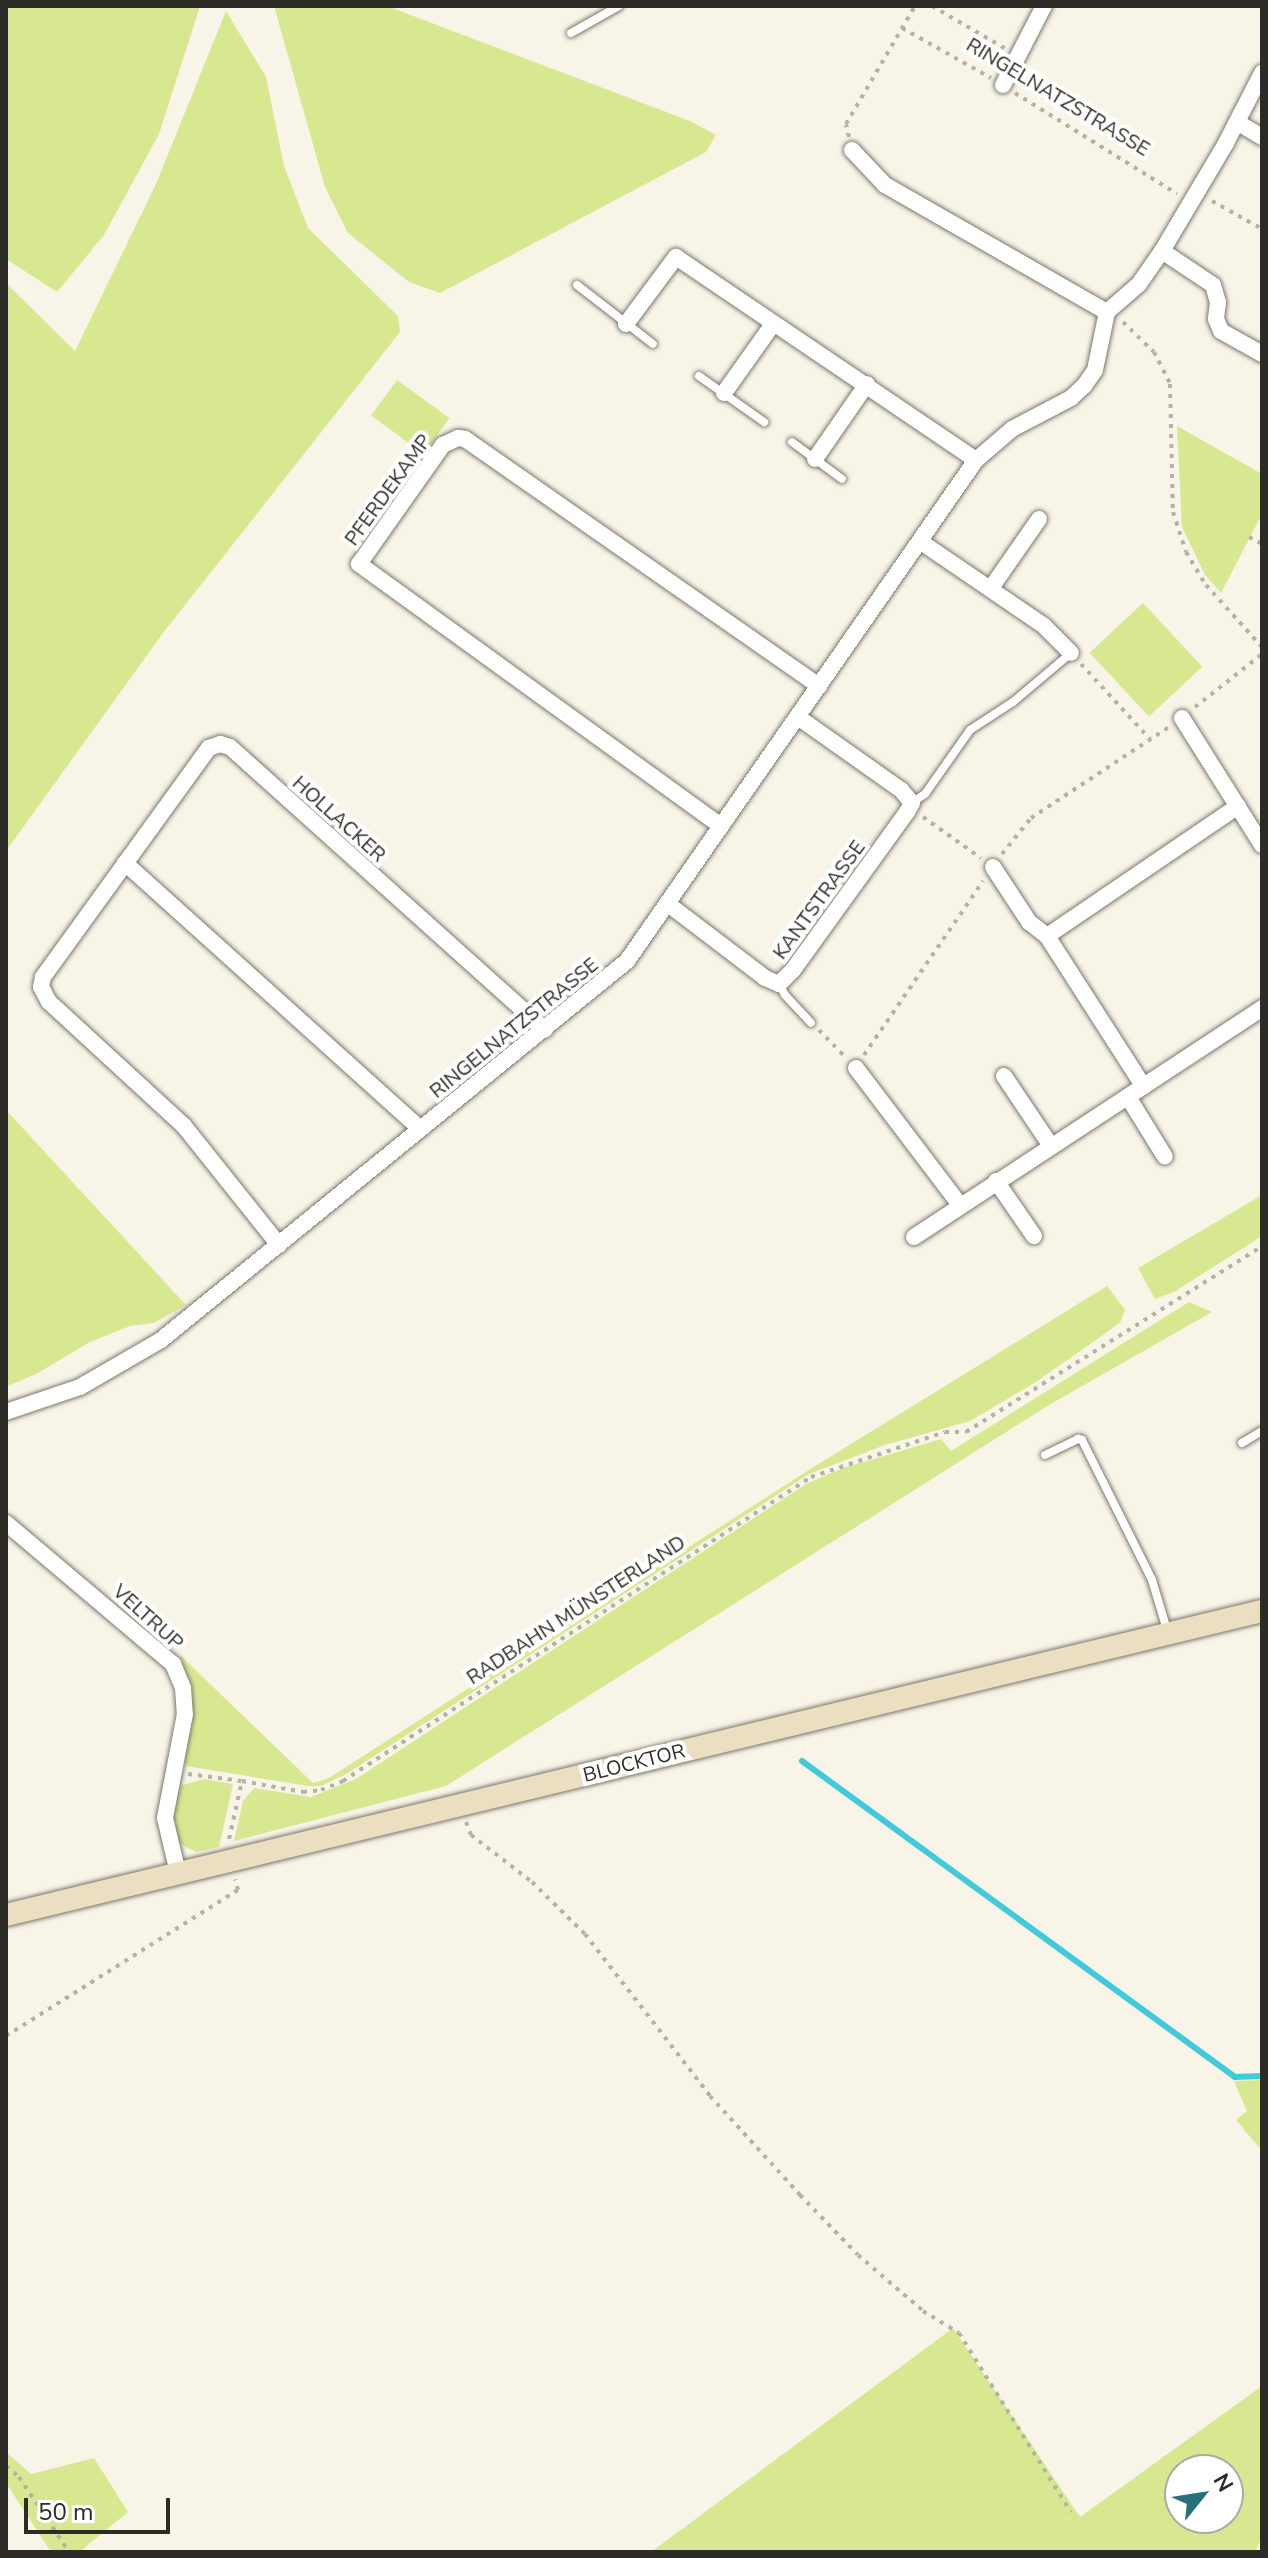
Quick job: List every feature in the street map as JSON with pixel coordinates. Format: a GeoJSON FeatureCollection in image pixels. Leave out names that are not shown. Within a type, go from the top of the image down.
{"type":"FeatureCollection","features":[{"type":"Feature","properties":{"kind":"main road","name":"BLOCKTOR"},"geometry":{"type":"LineString","coordinates":[[6,1915],[1262,1611]]}},
{"type":"Feature","properties":{"kind":"street"},"geometry":{"type":"LineString","coordinates":[[1003,85],[1044,6]]}},
{"type":"Feature","properties":{"kind":"street"},"geometry":{"type":"LineString","coordinates":[[852,150],[885,185],[1107,312],[1139,284],[1199,201],[1262,73]]}},
{"type":"Feature","properties":{"kind":"street"},"geometry":{"type":"LineString","coordinates":[[1237,122],[1262,137]]}},
{"type":"Feature","properties":{"kind":"street"},"geometry":{"type":"LineString","coordinates":[[1162,251],[1213,285],[1218,302],[1216,319],[1221,331],[1262,354]]}},
{"type":"Feature","properties":{"kind":"street"},"geometry":{"type":"LineString","coordinates":[[626,324],[676,257],[976,460]]}},
{"type":"Feature","properties":{"kind":"street","name":"RINGELNATZSTRASSE"},"geometry":{"type":"LineString","coordinates":[[6,1412],[80,1387],[130,1361],[613,976],[668,904],[976,460],[1012,429],[1071,398],[1084,386],[1095,370],[1107,312]]}},
{"type":"Feature","properties":{"kind":"street"},"geometry":{"type":"LineString","coordinates":[[724,393],[773,324]]}},
{"type":"Feature","properties":{"kind":"street"},"geometry":{"type":"LineString","coordinates":[[815,459],[867,384]]}},
{"type":"Feature","properties":{"kind":"street","name":"PFERDEKAMP"},"geometry":{"type":"LineString","coordinates":[[721,826],[359,564],[443,445],[458,438],[465,439],[819,686]]}},
{"type":"Feature","properties":{"kind":"street"},"geometry":{"type":"LineString","coordinates":[[991,588],[1039,519]]}},
{"type":"Feature","properties":{"kind":"street"},"geometry":{"type":"LineString","coordinates":[[921,542],[1044,626],[1071,653]]}},
{"type":"Feature","properties":{"kind":"street"},"geometry":{"type":"LineString","coordinates":[[798,717],[901,790],[912,803]]}},
{"type":"Feature","properties":{"kind":"street"},"geometry":{"type":"LineString","coordinates":[[1182,718],[1262,845]]}},
{"type":"Feature","properties":{"kind":"street","name":"HOLLACKER"},"geometry":{"type":"LineString","coordinates":[[279,1245],[184,1126],[49,1002],[43,993],[43,977],[209,748],[220,744],[230,747],[545,1030]]}},
{"type":"Feature","properties":{"kind":"street","name":"KANTSTRASSE"},"geometry":{"type":"LineString","coordinates":[[668,904],[765,978],[779,984],[793,970],[912,803]]}},
{"type":"Feature","properties":{"kind":"street"},"geometry":{"type":"LineString","coordinates":[[1047,936],[1238,806]]}},
{"type":"Feature","properties":{"kind":"street"},"geometry":{"type":"LineString","coordinates":[[125,863],[420,1129]]}},
{"type":"Feature","properties":{"kind":"street"},"geometry":{"type":"LineString","coordinates":[[993,867],[1029,922],[1047,936],[1144,1087]]}},
{"type":"Feature","properties":{"kind":"street"},"geometry":{"type":"LineString","coordinates":[[914,1237],[996,1181],[1259,1016]]}},
{"type":"Feature","properties":{"kind":"street"},"geometry":{"type":"LineString","coordinates":[[856,1068],[960,1205]]}},
{"type":"Feature","properties":{"kind":"street"},"geometry":{"type":"LineString","coordinates":[[1004,1076],[1051,1146]]}},
{"type":"Feature","properties":{"kind":"street"},"geometry":{"type":"LineString","coordinates":[[1128,1097],[1165,1157]]}},
{"type":"Feature","properties":{"kind":"street"},"geometry":{"type":"LineString","coordinates":[[996,1181],[1034,1236]]}},
{"type":"Feature","properties":{"kind":"street","name":"VELTRUP"},"geometry":{"type":"LineString","coordinates":[[6,1523],[173,1664],[183,1688],[185,1714],[165,1818],[178,1873]]}},
{"type":"Feature","properties":{"kind":"lane"},"geometry":{"type":"LineString","coordinates":[[571,33],[619,6]]}},
{"type":"Feature","properties":{"kind":"lane"},"geometry":{"type":"LineString","coordinates":[[577,285],[653,344]]}},
{"type":"Feature","properties":{"kind":"lane"},"geometry":{"type":"LineString","coordinates":[[699,376],[764,422]]}},
{"type":"Feature","properties":{"kind":"lane"},"geometry":{"type":"LineString","coordinates":[[792,442],[842,479]]}},
{"type":"Feature","properties":{"kind":"lane","name":"KANTSTRASSE"},"geometry":{"type":"LineString","coordinates":[[912,803],[925,794],[970,730],[996,714],[1071,653]]}},
{"type":"Feature","properties":{"kind":"lane"},"geometry":{"type":"LineString","coordinates":[[779,984],[811,1023]]}},
{"type":"Feature","properties":{"kind":"lane"},"geometry":{"type":"LineString","coordinates":[[1242,1443],[1262,1431]]}},
{"type":"Feature","properties":{"kind":"lane"},"geometry":{"type":"LineString","coordinates":[[1045,1455],[1078,1439],[1082,1440],[1152,1580],[1168,1634]]}},
{"type":"Feature","properties":{"kind":"path"},"geometry":{"type":"LineString","coordinates":[[852,150],[846,124],[915,6]]}},
{"type":"Feature","properties":{"kind":"path"},"geometry":{"type":"LineString","coordinates":[[932,6],[1018,56]]}},
{"type":"Feature","properties":{"kind":"path","name":"RINGELNATZSTRASSE"},"geometry":{"type":"LineString","coordinates":[[902,28],[1199,201],[1262,229]]}},
{"type":"Feature","properties":{"kind":"path"},"geometry":{"type":"LineString","coordinates":[[1107,312],[1133,328],[1154,352],[1170,384],[1173,512],[1186,552],[1206,585],[1262,647]]}},
{"type":"Feature","properties":{"kind":"path"},"geometry":{"type":"LineString","coordinates":[[1249,537],[1262,544]]}},
{"type":"Feature","properties":{"kind":"path"},"geometry":{"type":"LineString","coordinates":[[1071,653],[1150,739]]}},
{"type":"Feature","properties":{"kind":"path"},"geometry":{"type":"LineString","coordinates":[[811,1023],[856,1068],[993,867],[1031,818],[1182,718],[1262,654]]}},
{"type":"Feature","properties":{"kind":"path"},"geometry":{"type":"LineString","coordinates":[[912,803],[923,817],[993,867]]}},
{"type":"Feature","properties":{"kind":"path","name":"RADBAHN MÜNSTERLAND"},"geometry":{"type":"LineString","coordinates":[[174,1772],[303,1792],[321,1790],[343,1781],[811,1477],[945,1432],[966,1432],[1262,1246]]}},
{"type":"Feature","properties":{"kind":"path"},"geometry":{"type":"LineString","coordinates":[[228,1845],[242,1781]]}},
{"type":"Feature","properties":{"kind":"path"},"geometry":{"type":"LineString","coordinates":[[460,1805],[471,1835],[532,1882],[585,1934],[710,2096],[800,2195],[923,2311],[959,2333],[1071,2512]]}},
{"type":"Feature","properties":{"kind":"path"},"geometry":{"type":"LineString","coordinates":[[6,2036],[238,1890],[236,1881]]}},
{"type":"Feature","properties":{"kind":"path"},"geometry":{"type":"LineString","coordinates":[[6,2466],[19,2477],[69,2552]]}},
{"type":"Feature","properties":{"kind":"green space"},"geometry":{"type":"Polygon","coordinates":[[[6,6],[200,6],[159,134],[104,235],[57,292],[6,259],[6,6]]]}},
{"type":"Feature","properties":{"kind":"green space"},"geometry":{"type":"Polygon","coordinates":[[[274,6],[387,6],[690,121],[716,135],[706,152],[440,293],[409,282],[348,233],[325,187],[274,6]]]}},
{"type":"Feature","properties":{"kind":"green space"},"geometry":{"type":"Polygon","coordinates":[[[226,11],[266,77],[284,166],[308,228],[398,316],[400,332],[163,633],[6,851],[6,283],[75,351],[156,184],[226,11]]]}},
{"type":"Feature","properties":{"kind":"green space"},"geometry":{"type":"Polygon","coordinates":[[[397,380],[450,418],[424,454],[371,416],[397,380]]]}},
{"type":"Feature","properties":{"kind":"green space"},"geometry":{"type":"Polygon","coordinates":[[[1177,426],[1262,474],[1262,514],[1221,593],[1205,575],[1182,527],[1177,426]]]}},
{"type":"Feature","properties":{"kind":"green space"},"geometry":{"type":"Polygon","coordinates":[[[1143,603],[1202,667],[1149,716],[1090,653],[1143,603]]]}},
{"type":"Feature","properties":{"kind":"green space"},"geometry":{"type":"Polygon","coordinates":[[[6,1110],[186,1305],[154,1323],[130,1326],[90,1342],[36,1374],[6,1387],[6,1110]]]}},
{"type":"Feature","properties":{"kind":"green space"},"geometry":{"type":"Polygon","coordinates":[[[1262,1195],[1262,1236],[1174,1292],[1155,1299],[1138,1268],[1262,1195]]]}},
{"type":"Feature","properties":{"kind":"green space"},"geometry":{"type":"Polygon","coordinates":[[[1107,1286],[1125,1310],[1120,1323],[1036,1382],[970,1421],[885,1445],[809,1474],[348,1773],[321,1786],[308,1786],[186,1766],[183,1752],[191,1728],[192,1697],[180,1655],[313,1783],[329,1778],[812,1468],[1107,1286]]]}},
{"type":"Feature","properties":{"kind":"green space"},"geometry":{"type":"Polygon","coordinates":[[[1189,1302],[1212,1312],[1049,1405],[446,1786],[234,1841],[243,1801],[254,1788],[311,1797],[356,1779],[806,1484],[843,1468],[941,1439],[951,1451],[1189,1302]]]}},
{"type":"Feature","properties":{"kind":"green space"},"geometry":{"type":"Polygon","coordinates":[[[204,1779],[233,1784],[219,1847],[196,1852],[181,1844],[171,1830],[173,1796],[182,1785],[204,1779]]]}},
{"type":"Feature","properties":{"kind":"green space"},"geometry":{"type":"Polygon","coordinates":[[[1262,2080],[1262,2151],[1236,2120],[1247,2111],[1234,2081],[1262,2080]]]}},
{"type":"Feature","properties":{"kind":"green space"},"geometry":{"type":"Polygon","coordinates":[[[953,2328],[1080,2517],[1164,2457],[1164,2534],[1244,2534],[1244,2454],[1168,2454],[1262,2386],[1262,2536],[1255,2552],[651,2552],[953,2328]]]}},
{"type":"Feature","properties":{"kind":"green space"},"geometry":{"type":"Polygon","coordinates":[[[6,2452],[31,2474],[94,2458],[128,2512],[83,2549],[84,2552],[51,2552],[6,2483],[6,2452]]]}},
{"type":"Feature","properties":{"kind":"waterway"},"geometry":{"type":"LineString","coordinates":[[802,1761],[1235,2077],[1262,2076]]}}]}
